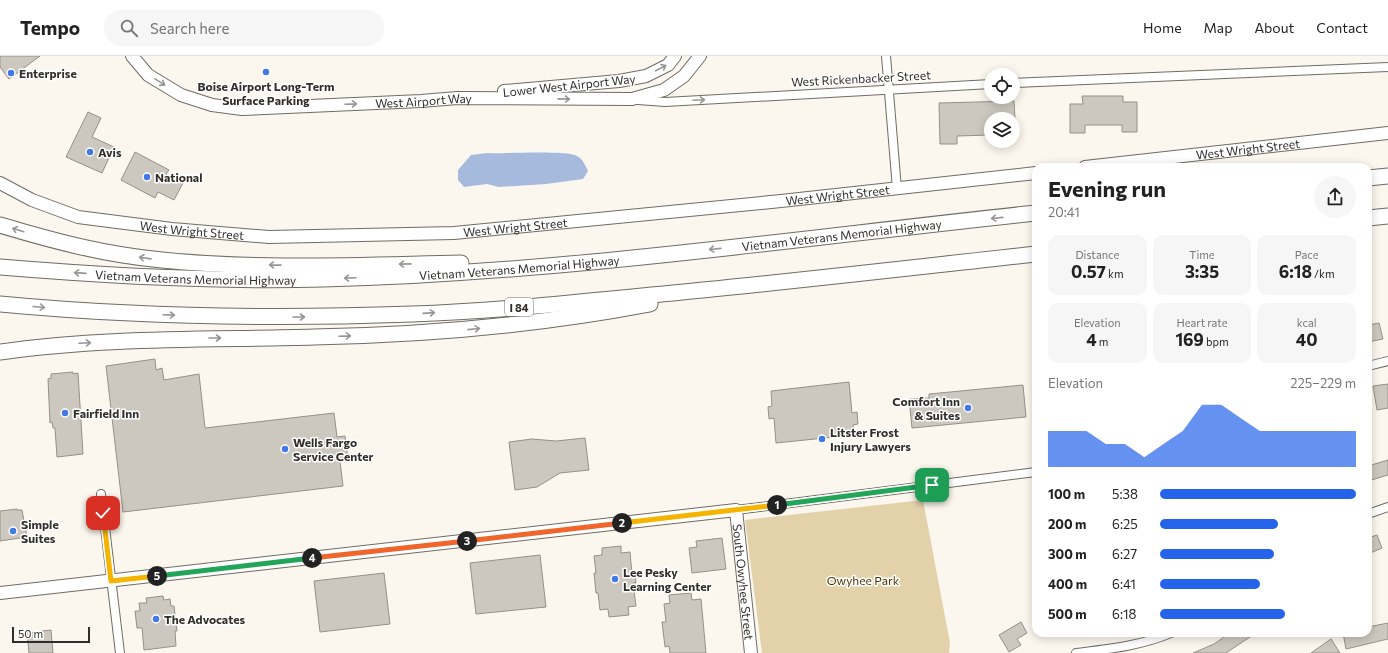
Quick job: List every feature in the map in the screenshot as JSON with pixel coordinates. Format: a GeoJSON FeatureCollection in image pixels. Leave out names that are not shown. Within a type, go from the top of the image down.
{"type":"FeatureCollection","features":[{"type":"Feature","properties":{"kind":"highway"},"geometry":{"type":"LineString","coordinates":[[1372,178],[1388,176]]}},
{"type":"Feature","properties":{"kind":"highway","name":"Vietnam Veterans Memorial Highway"},"geometry":{"type":"LineString","coordinates":[[0,267],[194,279],[324,279],[441,274],[626,258],[1032,213]]}},
{"type":"Feature","properties":{"kind":"highway"},"geometry":{"type":"LineString","coordinates":[[1372,218],[1388,216]]}},
{"type":"Feature","properties":{"kind":"highway"},"geometry":{"type":"LineString","coordinates":[[0,225],[55,242],[109,253],[162,260],[221,264],[402,264],[626,258]]}},
{"type":"Feature","properties":{"kind":"highway","name":"I 84"},"geometry":{"type":"LineString","coordinates":[[0,304],[193,316],[335,316],[415,314],[548,305],[755,285],[1032,254]]}},
{"type":"Feature","properties":{"kind":"highway"},"geometry":{"type":"LineString","coordinates":[[0,352],[46,345],[169,340],[441,333],[596,314],[755,285]]}},
{"type":"Feature","properties":{"kind":"street","name":"West Airport Way"},"geometry":{"type":"LineString","coordinates":[[132,56],[148,75],[181,95],[212,104],[242,109],[457,98],[632,99],[665,102],[732,97]]}},
{"type":"Feature","properties":{"kind":"street","name":"Lower West Airport Way"},"geometry":{"type":"LineString","coordinates":[[457,98],[646,76],[668,64],[675,56]]}},
{"type":"Feature","properties":{"kind":"street"},"geometry":{"type":"LineString","coordinates":[[632,99],[664,90],[684,76],[700,56]]}},
{"type":"Feature","properties":{"kind":"street"},"geometry":{"type":"LineString","coordinates":[[886,56],[897,189]]}},
{"type":"Feature","properties":{"kind":"street"},"geometry":{"type":"LineString","coordinates":[[1020,83],[1388,67]]}},
{"type":"Feature","properties":{"kind":"street","name":"West Rickenbacker Street"},"geometry":{"type":"LineString","coordinates":[[732,97],[984,84]]}},
{"type":"Feature","properties":{"kind":"street","name":"West Wright Street"},"geometry":{"type":"LineString","coordinates":[[1121,163],[1388,133]]}},
{"type":"Feature","properties":{"kind":"street","name":"West Wright Street"},"geometry":{"type":"LineString","coordinates":[[0,183],[32,200],[78,216],[172,229],[269,237],[454,233],[897,189],[1032,172]]}},
{"type":"Feature","properties":{"kind":"street"},"geometry":{"type":"LineString","coordinates":[[1372,365],[1388,361]]}},
{"type":"Feature","properties":{"kind":"street"},"geometry":{"type":"LineString","coordinates":[[0,593],[736,510],[1032,473]]}},
{"type":"Feature","properties":{"kind":"street"},"geometry":{"type":"LineString","coordinates":[[101,494],[120,653]]}},
{"type":"Feature","properties":{"kind":"street"},"geometry":{"type":"LineString","coordinates":[[1372,513],[1388,507]]}},
{"type":"Feature","properties":{"kind":"street","name":"South Owyhee Street"},"geometry":{"type":"LineString","coordinates":[[736,510],[751,653]]}},
{"type":"Feature","properties":{"kind":"street"},"geometry":{"type":"LineString","coordinates":[[1076,653],[1114,649],[1150,642],[1162,637]]}},
{"type":"Feature","properties":{"kind":"green space","name":"Owyhee Park"},"geometry":{"type":"Polygon","coordinates":[[[923,500],[950,643],[949,653],[762,653],[745,520],[923,500]]]}},
{"type":"Feature","properties":{"kind":"water"},"geometry":{"type":"Polygon","coordinates":[[[487,153],[571,154],[577,156],[584,162],[588,171],[583,179],[546,184],[499,187],[487,184],[464,187],[458,180],[458,170],[471,155],[487,153]]]}},
{"type":"Feature","properties":{"kind":"building","name":"Enterprise"},"geometry":{"type":"Polygon","coordinates":[[[0,56],[40,56],[9,79],[0,67],[0,56]]]}},
{"type":"Feature","properties":{"kind":"building"},"geometry":{"type":"Polygon","coordinates":[[[1082,96],[1123,96],[1123,102],[1137,102],[1137,132],[1122,132],[1122,125],[1085,125],[1085,133],[1070,133],[1070,104],[1083,104],[1082,96]]]}},
{"type":"Feature","properties":{"kind":"building"},"geometry":{"type":"Polygon","coordinates":[[[984,102],[984,104],[1014,104],[1015,112],[984,112],[984,135],[957,136],[957,144],[940,144],[939,103],[984,102]]]}},
{"type":"Feature","properties":{"kind":"building","name":"Avis"},"geometry":{"type":"Polygon","coordinates":[[[88,112],[101,118],[92,137],[114,147],[102,173],[66,157],[88,112]]]}},
{"type":"Feature","properties":{"kind":"building","name":"National"},"geometry":{"type":"Polygon","coordinates":[[[135,152],[169,170],[166,174],[183,183],[174,200],[158,192],[155,198],[121,180],[135,152]]]}},
{"type":"Feature","properties":{"kind":"building"},"geometry":{"type":"Polygon","coordinates":[[[1379,323],[1383,339],[1372,341],[1372,324],[1379,323]]]}},
{"type":"Feature","properties":{"kind":"building"},"geometry":{"type":"Polygon","coordinates":[[[155,359],[156,370],[162,368],[164,380],[199,374],[205,428],[334,413],[337,437],[345,436],[348,460],[340,461],[343,486],[123,512],[106,366],[155,359]]]}},
{"type":"Feature","properties":{"kind":"building","name":"Fairfield Inn"},"geometry":{"type":"Polygon","coordinates":[[[73,372],[73,374],[78,373],[83,454],[57,457],[55,428],[53,428],[52,422],[50,423],[48,379],[51,378],[51,374],[73,372]]]}},
{"type":"Feature","properties":{"kind":"building"},"geometry":{"type":"Polygon","coordinates":[[[849,382],[852,413],[857,412],[858,424],[853,425],[854,435],[776,443],[774,418],[769,419],[768,407],[772,406],[771,391],[849,382]]]}},
{"type":"Feature","properties":{"kind":"building"},"geometry":{"type":"Polygon","coordinates":[[[1388,384],[1388,408],[1377,410],[1373,386],[1388,384]]]}},
{"type":"Feature","properties":{"kind":"building","name":"Comfort Inn & Suites"},"geometry":{"type":"Polygon","coordinates":[[[1023,385],[1026,417],[912,428],[909,399],[929,398],[929,394],[1023,385]]]}},
{"type":"Feature","properties":{"kind":"building"},"geometry":{"type":"Polygon","coordinates":[[[585,438],[589,470],[560,473],[537,487],[515,490],[509,442],[532,439],[556,441],[585,438]]]}},
{"type":"Feature","properties":{"kind":"building"},"geometry":{"type":"Polygon","coordinates":[[[1388,460],[1388,475],[1372,480],[1372,465],[1388,460]]]}},
{"type":"Feature","properties":{"kind":"building","name":"Simple Suites"},"geometry":{"type":"Polygon","coordinates":[[[17,509],[22,510],[27,537],[0,541],[0,511],[17,509]]]}},
{"type":"Feature","properties":{"kind":"building"},"geometry":{"type":"Polygon","coordinates":[[[1377,535],[1382,548],[1372,552],[1372,537],[1377,535]]]}},
{"type":"Feature","properties":{"kind":"building"},"geometry":{"type":"Polygon","coordinates":[[[722,538],[726,569],[692,573],[689,548],[697,547],[696,541],[722,538]]]}},
{"type":"Feature","properties":{"kind":"building","name":"Lee Pesky Learning Center"},"geometry":{"type":"Polygon","coordinates":[[[621,546],[621,553],[630,552],[632,574],[635,574],[636,583],[633,583],[636,606],[628,607],[629,615],[609,617],[608,609],[600,610],[598,593],[596,593],[594,556],[602,555],[602,548],[621,546]]]}},
{"type":"Feature","properties":{"kind":"building"},"geometry":{"type":"Polygon","coordinates":[[[540,555],[546,607],[476,614],[470,563],[540,555]]]}},
{"type":"Feature","properties":{"kind":"building"},"geometry":{"type":"Polygon","coordinates":[[[384,573],[390,624],[320,632],[314,581],[384,573]]]}},
{"type":"Feature","properties":{"kind":"building"},"geometry":{"type":"Polygon","coordinates":[[[691,593],[692,600],[701,599],[706,653],[670,653],[669,646],[665,647],[662,622],[666,622],[664,604],[670,603],[669,595],[691,593]]]}},
{"type":"Feature","properties":{"kind":"building","name":"The Advocates"},"geometry":{"type":"Polygon","coordinates":[[[163,596],[164,600],[170,599],[171,606],[174,606],[177,631],[175,631],[176,646],[144,650],[142,628],[137,628],[135,611],[140,611],[139,603],[147,603],[146,598],[163,596]]]}},
{"type":"Feature","properties":{"kind":"building"},"geometry":{"type":"Polygon","coordinates":[[[1021,622],[1027,633],[1017,639],[1021,645],[1009,652],[999,635],[1021,622]]]}},
{"type":"Feature","properties":{"kind":"building"},"geometry":{"type":"Polygon","coordinates":[[[1388,623],[1388,639],[1346,649],[1344,637],[1372,637],[1372,626],[1388,623]]]}},
{"type":"Feature","properties":{"kind":"building"},"geometry":{"type":"Polygon","coordinates":[[[51,630],[53,653],[29,653],[27,633],[51,630]]]}},
{"type":"Feature","properties":{"kind":"building"},"geometry":{"type":"Polygon","coordinates":[[[1224,637],[1250,637],[1226,653],[1193,653],[1214,644],[1224,637]]]}},
{"type":"Feature","properties":{"kind":"building"},"geometry":{"type":"Polygon","coordinates":[[[1331,639],[1340,653],[1311,653],[1331,639]]]}},
{"type":"Feature","properties":{"kind":"place","name":"Boise Airport Long-Term Surface Parking"},"geometry":{"type":"Point","coordinates":[266,72]}},
{"type":"Feature","properties":{"kind":"place","name":"Enterprise"},"geometry":{"type":"Point","coordinates":[11,73]}},
{"type":"Feature","properties":{"kind":"place","name":"Avis"},"geometry":{"type":"Point","coordinates":[90,152]}},
{"type":"Feature","properties":{"kind":"place","name":"National"},"geometry":{"type":"Point","coordinates":[147,177]}},
{"type":"Feature","properties":{"kind":"place","name":"Comfort Inn & Suites"},"geometry":{"type":"Point","coordinates":[968,408]}},
{"type":"Feature","properties":{"kind":"place","name":"Fairfield Inn"},"geometry":{"type":"Point","coordinates":[65,413]}},
{"type":"Feature","properties":{"kind":"place","name":"Litster Frost Injury Lawyers"},"geometry":{"type":"Point","coordinates":[822,439]}},
{"type":"Feature","properties":{"kind":"place","name":"Wells Fargo Service Center"},"geometry":{"type":"Point","coordinates":[285,449]}},
{"type":"Feature","properties":{"kind":"place","name":"Simple Suites"},"geometry":{"type":"Point","coordinates":[13,531]}},
{"type":"Feature","properties":{"kind":"place","name":"Lee Pesky Learning Center"},"geometry":{"type":"Point","coordinates":[615,579]}},
{"type":"Feature","properties":{"kind":"place","name":"The Advocates"},"geometry":{"type":"Point","coordinates":[156,619]}},
{"type":"Feature","properties":{"kind":"route"},"geometry":{"type":"LineString","coordinates":[[103,513],[111,581],[736,510],[932,485]]}}]}
